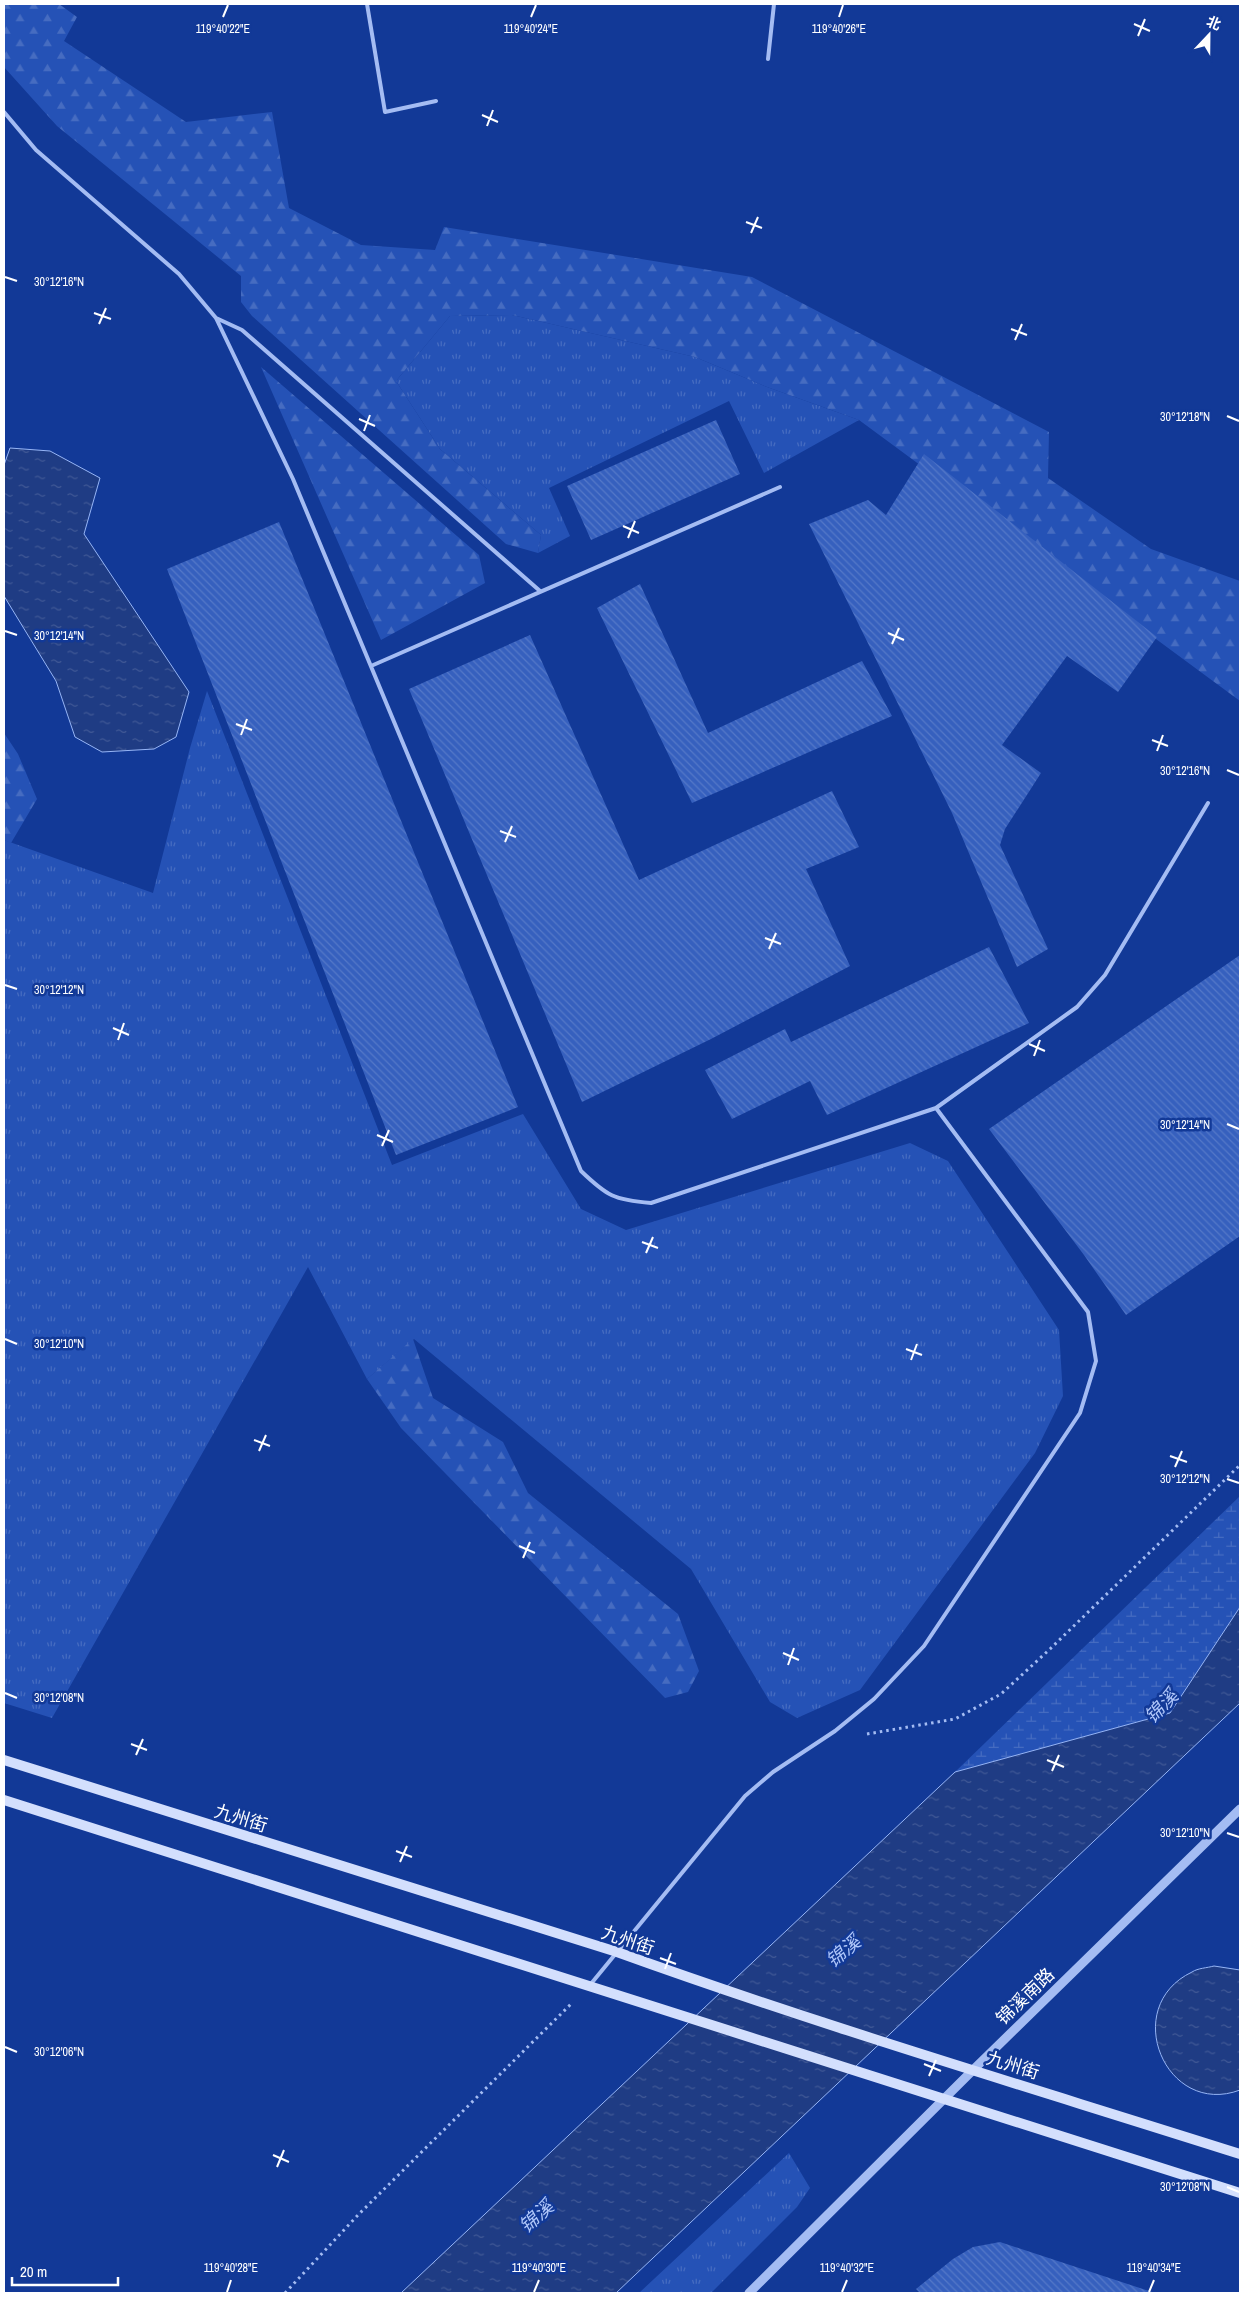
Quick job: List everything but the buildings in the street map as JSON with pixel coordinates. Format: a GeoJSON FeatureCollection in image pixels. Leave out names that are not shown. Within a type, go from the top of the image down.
{"type":"FeatureCollection","features":[{"type":"Feature","properties":{"kind":"main road","name":"九州街"},"geometry":{"type":"LineString","coordinates":[[4,1760],[617,1952],[676,1974],[925,2055],[1240,2154]]}},
{"type":"Feature","properties":{"kind":"main road"},"geometry":{"type":"LineString","coordinates":[[4,1800],[1240,2193]]}},
{"type":"Feature","properties":{"kind":"street","name":"锦溪南路"},"geometry":{"type":"LineString","coordinates":[[749,2293],[973,2070],[1240,1810]]}},
{"type":"Feature","properties":{"kind":"lane"},"geometry":{"type":"LineString","coordinates":[[367,4],[385,112],[436,100]]}},
{"type":"Feature","properties":{"kind":"lane"},"geometry":{"type":"LineString","coordinates":[[768,59],[774,4]]}},
{"type":"Feature","properties":{"kind":"lane"},"geometry":{"type":"LineString","coordinates":[[4,112],[36,150],[179,274],[216,318],[293,479],[581,1170],[602,1191],[626,1201],[651,1203],[936,1108],[1077,1007],[1105,975],[1208,803]]}},
{"type":"Feature","properties":{"kind":"lane"},"geometry":{"type":"LineString","coordinates":[[216,318],[242,330],[540,591]]}},
{"type":"Feature","properties":{"kind":"lane"},"geometry":{"type":"LineString","coordinates":[[371,666],[780,487]]}},
{"type":"Feature","properties":{"kind":"lane"},"geometry":{"type":"LineString","coordinates":[[590,1985],[745,1796],[773,1772],[835,1731],[868,1704],[924,1646],[1080,1413],[1096,1360],[1088,1312],[936,1108]]}},
{"type":"Feature","properties":{"kind":"path"},"geometry":{"type":"LineString","coordinates":[[862,1734],[955,1719],[1001,1694],[1050,1650],[1240,1465]]}},
{"type":"Feature","properties":{"kind":"path"},"geometry":{"type":"LineString","coordinates":[[285,2293],[360,2214],[590,1985]]}},
{"type":"Feature","properties":{"kind":"green space"},"geometry":{"type":"Polygon","coordinates":[[[4,4],[59,4],[77,17],[64,41],[186,122],[272,112],[289,208],[361,245],[435,250],[444,227],[752,277],[1049,432],[1048,478],[1151,549],[1240,581],[1240,701],[859,420],[767,387],[695,357],[512,315],[450,316],[396,381],[440,449],[541,535],[538,553],[506,544],[252,316],[241,302],[241,276],[57,126],[4,67],[4,4]]]}},
{"type":"Feature","properties":{"kind":"green space"},"geometry":{"type":"Polygon","coordinates":[[[512,315],[695,357],[767,387],[859,420],[764,473],[729,401],[549,488],[570,536],[538,553],[541,535],[440,449],[396,381],[450,316],[512,315]]]}},
{"type":"Feature","properties":{"kind":"green space"},"geometry":{"type":"Polygon","coordinates":[[[261,367],[479,555],[485,583],[381,640],[261,367]]]}},
{"type":"Feature","properties":{"kind":"green space"},"geometry":{"type":"Polygon","coordinates":[[[207,691],[392,1165],[523,1114],[581,1209],[626,1230],[910,1143],[948,1161],[1059,1330],[1063,1396],[1035,1453],[860,1690],[797,1718],[770,1702],[691,1569],[414,1339],[367,1379],[308,1267],[52,1718],[4,1703],[4,840],[153,893],[190,748],[207,691]]]}},
{"type":"Feature","properties":{"kind":"green space"},"geometry":{"type":"Polygon","coordinates":[[[4,733],[18,754],[37,799],[11,843],[4,840],[4,733]]]}},
{"type":"Feature","properties":{"kind":"green space"},"geometry":{"type":"Polygon","coordinates":[[[413,1339],[433,1398],[503,1442],[528,1493],[678,1614],[699,1671],[688,1692],[665,1698],[401,1428],[367,1379],[413,1339]]]}},
{"type":"Feature","properties":{"kind":"green space"},"geometry":{"type":"Polygon","coordinates":[[[1240,1496],[1240,1607],[1170,1713],[955,1772],[1240,1496]]]}},
{"type":"Feature","properties":{"kind":"green space"},"geometry":{"type":"Polygon","coordinates":[[[789,2153],[810,2188],[797,2207],[711,2293],[639,2293],[789,2153]]]}},
{"type":"Feature","properties":{"kind":"water"},"geometry":{"type":"Polygon","coordinates":[[[10,448],[50,451],[100,478],[84,534],[189,692],[176,737],[154,749],[102,752],[75,737],[56,681],[4,596],[4,465],[10,448]]]}},
{"type":"Feature","properties":{"kind":"water","name":"锦溪"},"geometry":{"type":"Polygon","coordinates":[[[1240,1607],[1240,1703],[616,2293],[401,2293],[955,1772],[1170,1713],[1240,1607]]]}},
{"type":"Feature","properties":{"kind":"water"},"geometry":{"type":"Polygon","coordinates":[[[1214,1966],[1240,1970],[1240,2090],[1214,2094],[1191,2088],[1173,2074],[1161,2055],[1156,2032],[1158,2009],[1170,1988],[1194,1971],[1214,1966]]]}}]}
